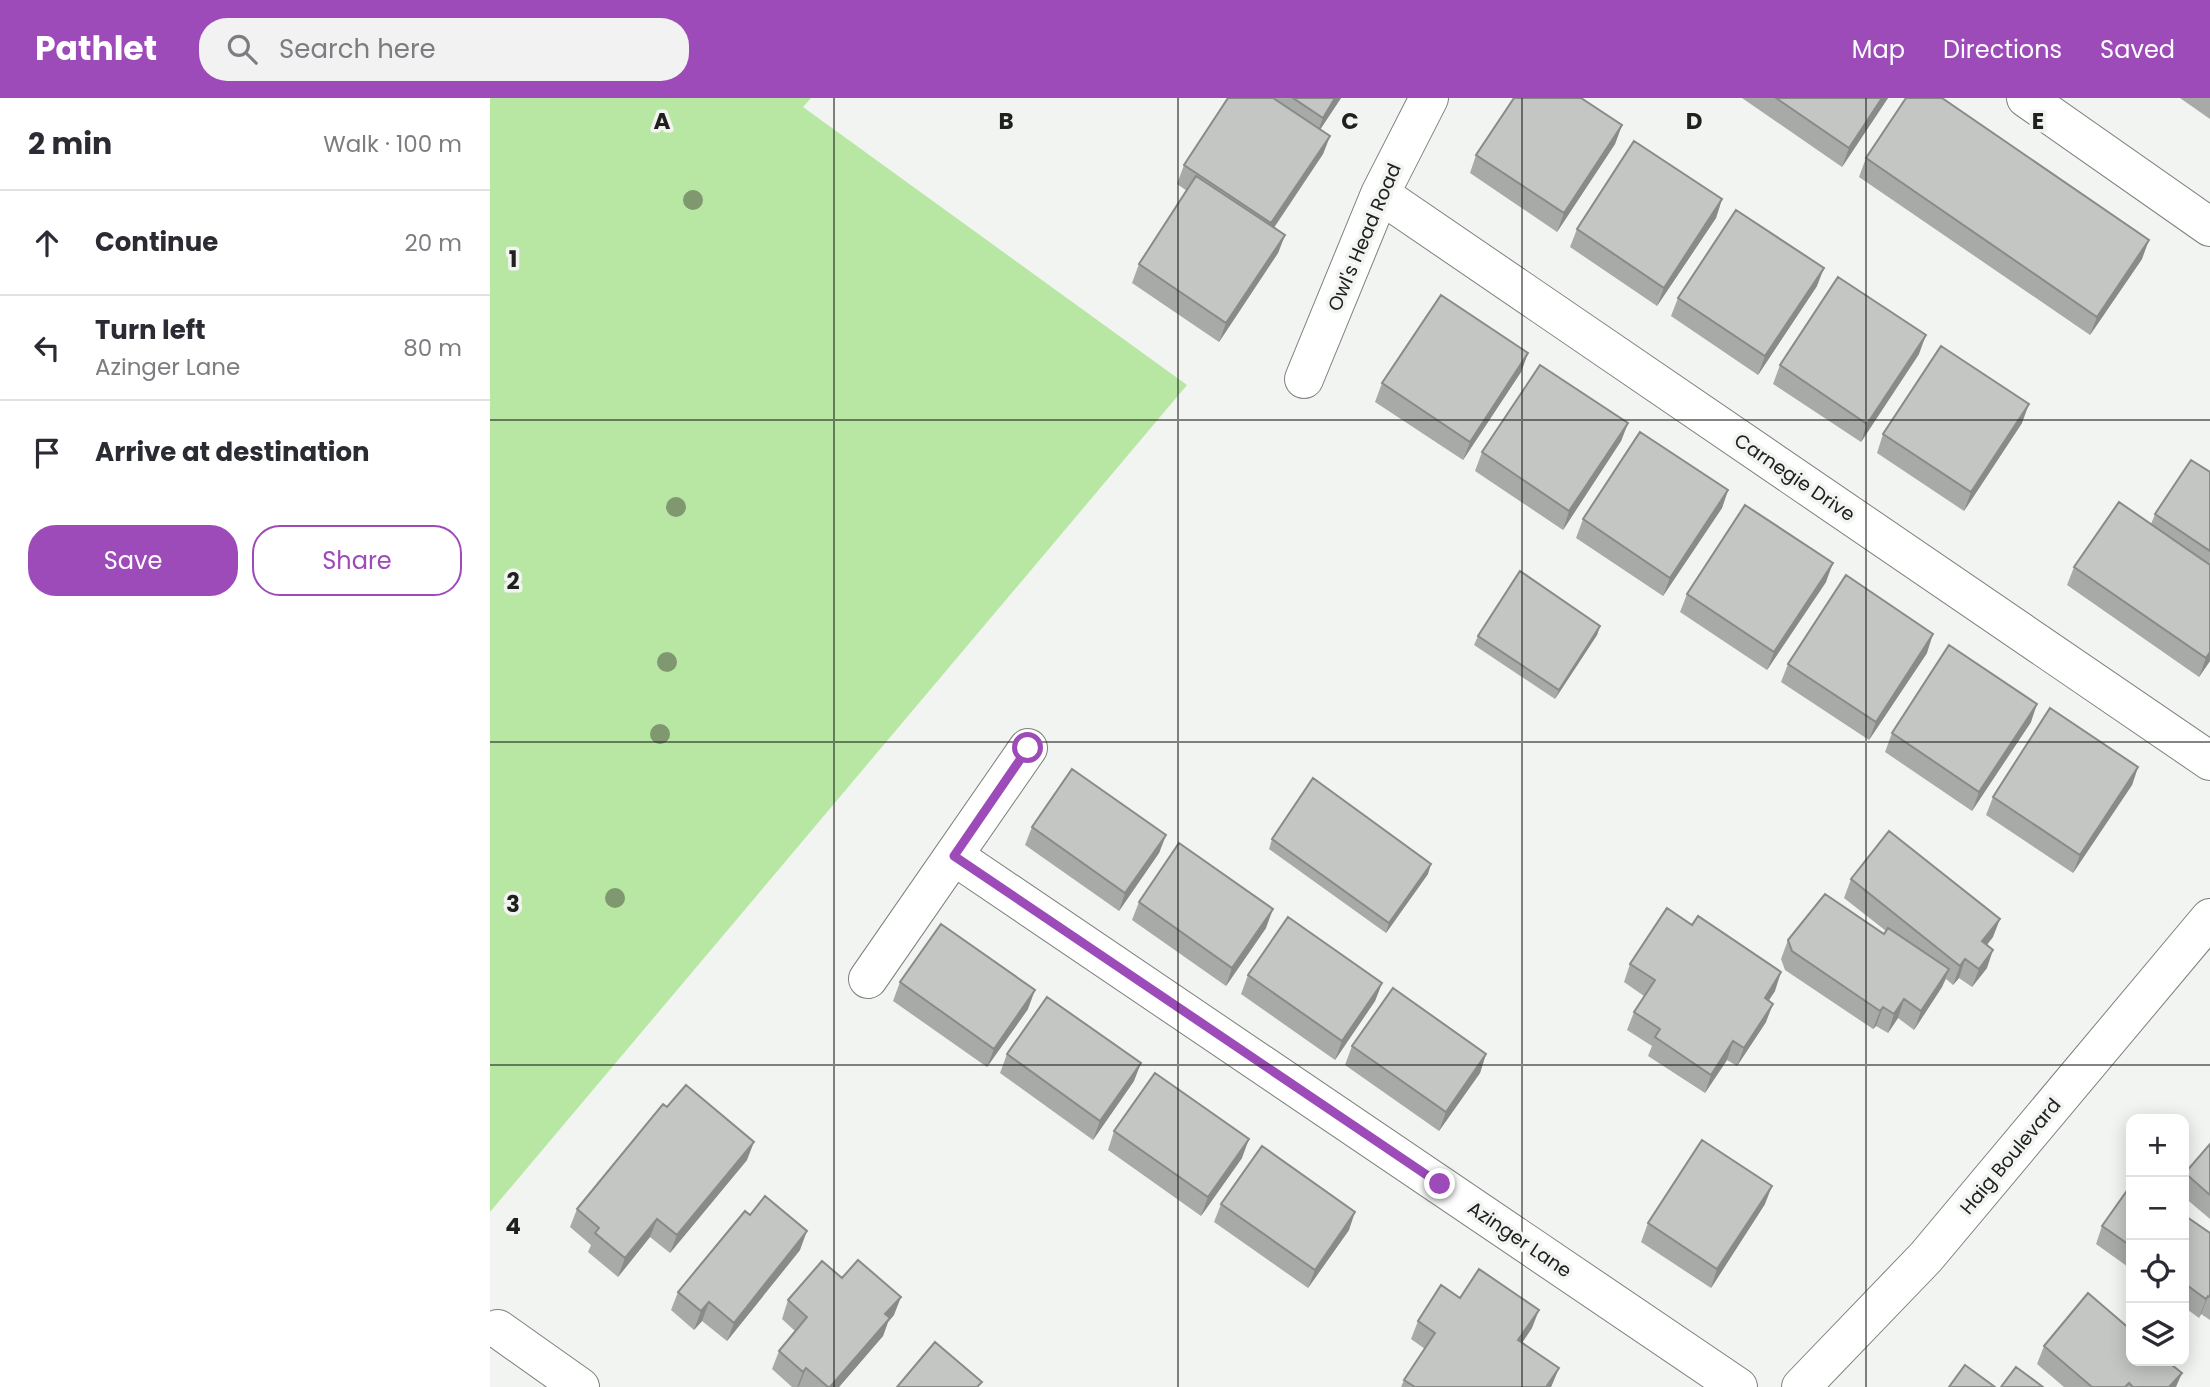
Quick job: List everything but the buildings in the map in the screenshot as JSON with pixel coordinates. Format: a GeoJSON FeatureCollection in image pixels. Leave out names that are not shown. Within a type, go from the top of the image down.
{"type":"FeatureCollection","features":[{"type":"Feature","properties":{"kind":"street","name":"Owl's Head Road"},"geometry":{"type":"LineString","coordinates":[[1304,379],[1380,194],[1429,98]]}},
{"type":"Feature","properties":{"kind":"street"},"geometry":{"type":"LineString","coordinates":[[2026,98],[2210,227]]}},
{"type":"Feature","properties":{"kind":"street","name":"Carnegie Drive"},"geometry":{"type":"LineString","coordinates":[[1380,194],[2210,761]]}},
{"type":"Feature","properties":{"kind":"street"},"geometry":{"type":"LineString","coordinates":[[868,979],[1028,748]]}},
{"type":"Feature","properties":{"kind":"street","name":"Azinger Lane"},"geometry":{"type":"LineString","coordinates":[[954,856],[1738,1387]]}},
{"type":"Feature","properties":{"kind":"street","name":"Haig Boulevard"},"geometry":{"type":"LineString","coordinates":[[1801,1387],[1926,1257],[2210,918]]}},
{"type":"Feature","properties":{"kind":"street"},"geometry":{"type":"LineString","coordinates":[[498,1329],[580,1387]]}},
{"type":"Feature","properties":{"kind":"green space"},"geometry":{"type":"Polygon","coordinates":[[[490,98],[811,98],[803,107],[1187,385],[490,1212],[490,98]]]}},
{"type":"Feature","properties":{"kind":"route"},"geometry":{"type":"LineString","coordinates":[[1028,748],[954,856],[1440,1184]]}}]}
